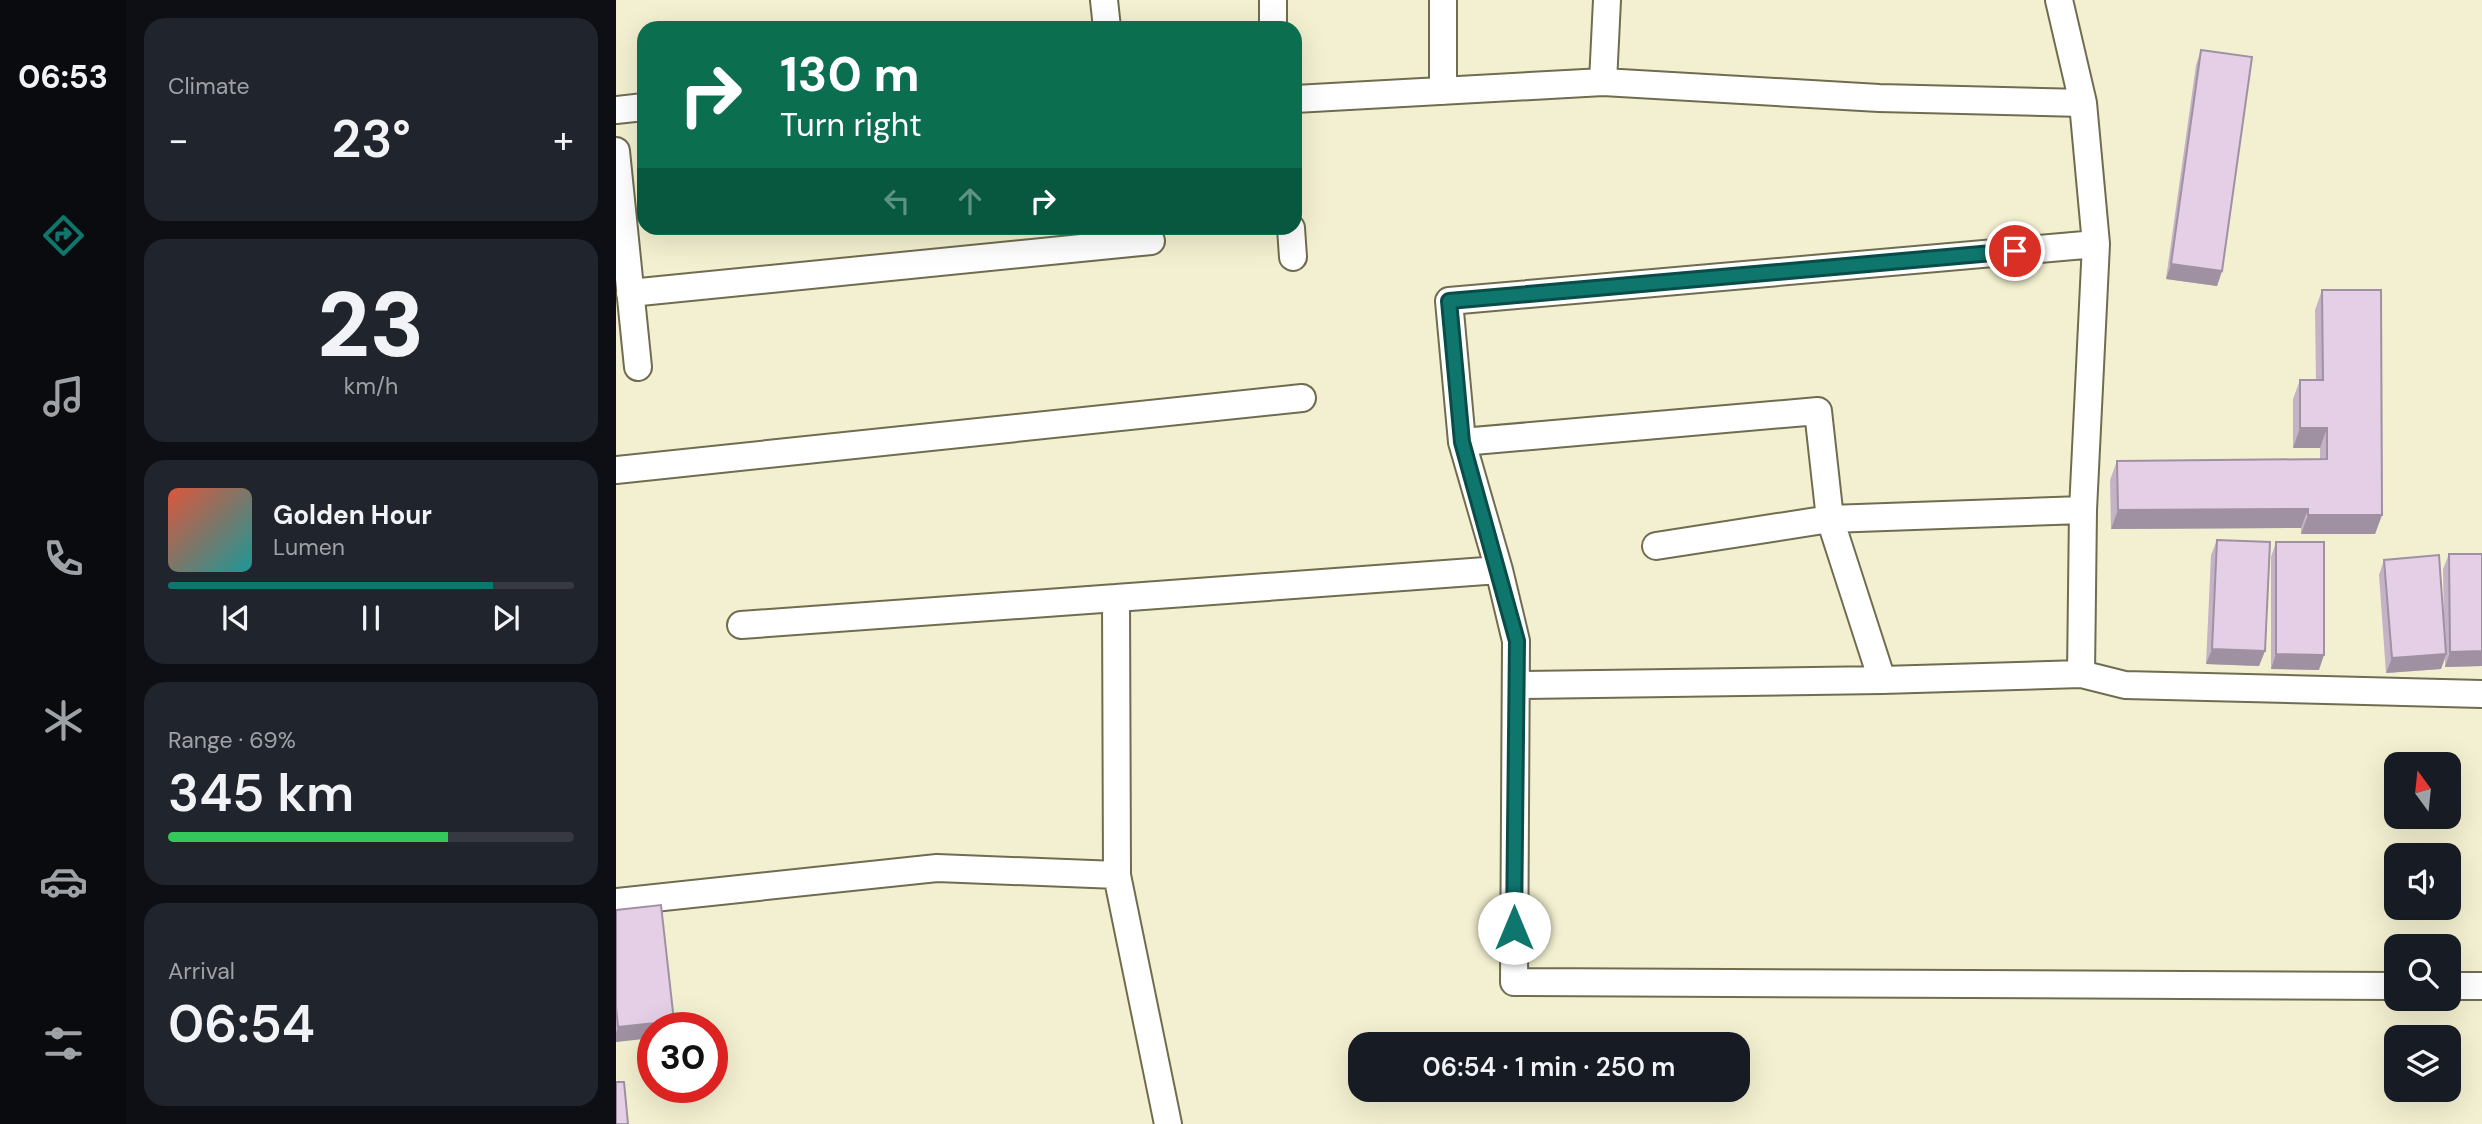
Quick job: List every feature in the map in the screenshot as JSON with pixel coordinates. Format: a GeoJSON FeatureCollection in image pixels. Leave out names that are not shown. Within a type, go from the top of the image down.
{"type":"FeatureCollection","features":[{"type":"Feature","properties":{"kind":"street"},"geometry":{"type":"LineString","coordinates":[[1104,0],[1106,21]]}},
{"type":"Feature","properties":{"kind":"street"},"geometry":{"type":"LineString","coordinates":[[1273,0],[1273,21]]}},
{"type":"Feature","properties":{"kind":"street"},"geometry":{"type":"LineString","coordinates":[[1443,0],[1443,91]]}},
{"type":"Feature","properties":{"kind":"street"},"geometry":{"type":"LineString","coordinates":[[1604,82],[1607,0]]}},
{"type":"Feature","properties":{"kind":"street"},"geometry":{"type":"LineString","coordinates":[[2059,0],[2083,103],[2096,244],[2083,510],[2081,674]]}},
{"type":"Feature","properties":{"kind":"street"},"geometry":{"type":"LineString","coordinates":[[1302,99],[1604,82],[1879,98],[2083,103]]}},
{"type":"Feature","properties":{"kind":"street"},"geometry":{"type":"LineString","coordinates":[[616,110],[637,108]]}},
{"type":"Feature","properties":{"kind":"street"},"geometry":{"type":"LineString","coordinates":[[616,151],[638,367]]}},
{"type":"Feature","properties":{"kind":"street"},"geometry":{"type":"LineString","coordinates":[[1291,235],[1293,257]]}},
{"type":"Feature","properties":{"kind":"street"},"geometry":{"type":"LineString","coordinates":[[630,293],[1151,241]]}},
{"type":"Feature","properties":{"kind":"street"},"geometry":{"type":"LineString","coordinates":[[2096,244],[1449,301],[1462,442],[1517,641],[1514,982],[2384,986]]}},
{"type":"Feature","properties":{"kind":"street"},"geometry":{"type":"LineString","coordinates":[[616,470],[1302,398]]}},
{"type":"Feature","properties":{"kind":"street"},"geometry":{"type":"LineString","coordinates":[[1462,442],[1818,411],[1830,519],[1882,680]]}},
{"type":"Feature","properties":{"kind":"street"},"geometry":{"type":"LineString","coordinates":[[1656,546],[1830,519],[2083,510]]}},
{"type":"Feature","properties":{"kind":"street"},"geometry":{"type":"LineString","coordinates":[[741,625],[1499,570]]}},
{"type":"Feature","properties":{"kind":"street"},"geometry":{"type":"LineString","coordinates":[[1116,598],[1117,875],[1168,1124]]}},
{"type":"Feature","properties":{"kind":"street"},"geometry":{"type":"LineString","coordinates":[[1516,685],[1882,680],[2081,674],[2126,685],[2482,694]]}},
{"type":"Feature","properties":{"kind":"street"},"geometry":{"type":"LineString","coordinates":[[616,902],[937,868],[1117,875]]}},
{"type":"Feature","properties":{"kind":"street"},"geometry":{"type":"LineString","coordinates":[[2461,986],[2482,986]]}},
{"type":"Feature","properties":{"kind":"building"},"geometry":{"type":"Polygon","coordinates":[[[2201,50],[2252,57],[2222,271],[2171,264],[2201,50]]]}},
{"type":"Feature","properties":{"kind":"building"},"geometry":{"type":"Polygon","coordinates":[[[2322,290],[2381,290],[2382,515],[2308,515],[2308,509],[2118,510],[2117,461],[2327,459],[2327,428],[2300,428],[2300,380],[2323,380],[2322,290]]]}},
{"type":"Feature","properties":{"kind":"building"},"geometry":{"type":"Polygon","coordinates":[[[2217,540],[2270,542],[2265,651],[2212,649],[2217,540]]]}},
{"type":"Feature","properties":{"kind":"building"},"geometry":{"type":"Polygon","coordinates":[[[2276,542],[2324,542],[2324,655],[2276,654],[2276,542]]]}},
{"type":"Feature","properties":{"kind":"building"},"geometry":{"type":"Polygon","coordinates":[[[2449,554],[2482,554],[2482,651],[2450,652],[2449,554]]]}},
{"type":"Feature","properties":{"kind":"building"},"geometry":{"type":"Polygon","coordinates":[[[2439,555],[2446,654],[2392,658],[2384,560],[2439,555]]]}},
{"type":"Feature","properties":{"kind":"building"},"geometry":{"type":"Polygon","coordinates":[[[661,905],[673,1012],[637,1012],[637,1025],[618,1027],[616,1007],[616,910],[661,905]]]}},
{"type":"Feature","properties":{"kind":"building"},"geometry":{"type":"Polygon","coordinates":[[[616,1082],[624,1082],[628,1124],[616,1124],[616,1082]]]}},
{"type":"Feature","properties":{"kind":"route"},"geometry":{"type":"LineString","coordinates":[[1514,928],[1517,641],[1462,442],[1449,301],[2015,251]]}}]}
